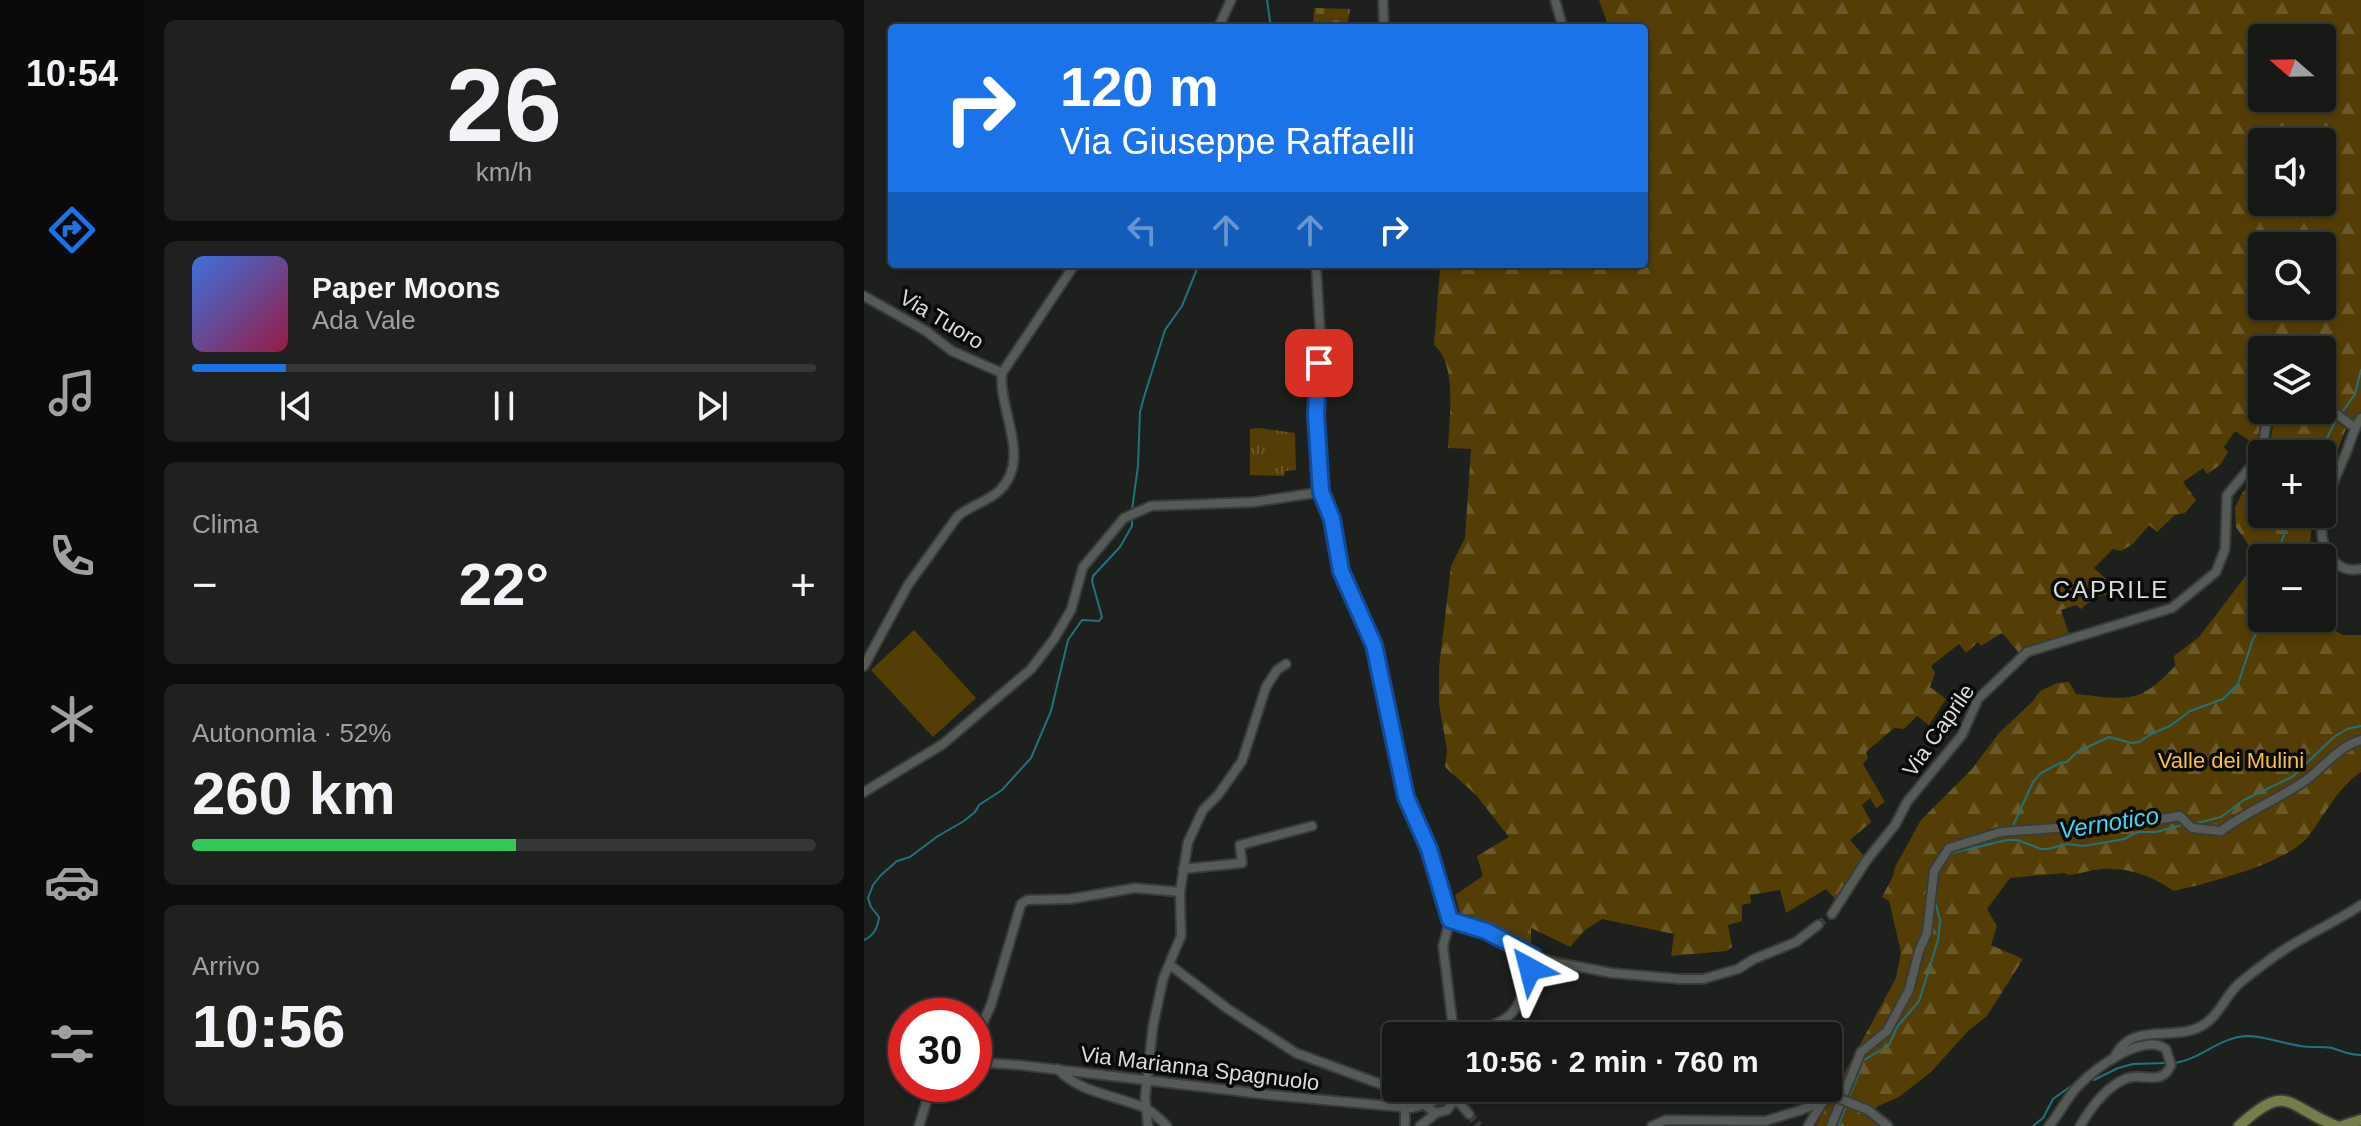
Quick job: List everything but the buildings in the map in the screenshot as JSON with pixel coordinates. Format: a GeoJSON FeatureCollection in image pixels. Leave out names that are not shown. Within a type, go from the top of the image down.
{"type":"FeatureCollection","features":[{"type":"Feature","properties":{"kind":"main road"},"geometry":{"type":"LineString","coordinates":[[2239,1126],[2261,1106],[2274,1100],[2286,1100],[2339,1126],[2361,1120]]}},
{"type":"Feature","properties":{"kind":"street"},"geometry":{"type":"LineString","coordinates":[[1220,24],[1231,0]]}},
{"type":"Feature","properties":{"kind":"street"},"geometry":{"type":"LineString","coordinates":[[1383,0],[1384,14],[1389,17],[1387,24]]}},
{"type":"Feature","properties":{"kind":"street"},"geometry":{"type":"LineString","coordinates":[[1555,0],[1562,24]]}},
{"type":"Feature","properties":{"kind":"street"},"geometry":{"type":"LineString","coordinates":[[864,666],[908,585],[957,517],[1000,490],[1008,480],[1014,451],[1002,395],[1002,373],[1072,268]]}},
{"type":"Feature","properties":{"kind":"street"},"geometry":{"type":"LineString","coordinates":[[1316,268],[1320,330],[1316,415],[1321,492],[1332,519],[1341,571],[1374,645],[1406,797],[1429,849],[1450,920],[1443,946],[1452,1022]]}},
{"type":"Feature","properties":{"kind":"street","name":"Via Tuoro"},"geometry":{"type":"LineString","coordinates":[[864,296],[926,331],[952,351],[1002,373]]}},
{"type":"Feature","properties":{"kind":"street"},"geometry":{"type":"LineString","coordinates":[[2336,414],[2350,424]]}},
{"type":"Feature","properties":{"kind":"street"},"geometry":{"type":"LineString","coordinates":[[2350,424],[2361,418]]}},
{"type":"Feature","properties":{"kind":"street","name":"Via Caprile"},"geometry":{"type":"LineString","coordinates":[[1832,914],[1866,861],[1895,825],[1907,802],[1962,735],[1978,699],[2027,652],[2172,608],[2216,572],[2225,549],[2227,495],[2262,453],[2266,424]]}},
{"type":"Feature","properties":{"kind":"street"},"geometry":{"type":"LineString","coordinates":[[2350,424],[2346,453],[2334,478],[2322,527],[2327,553],[2339,566],[2348,570],[2361,569]]}},
{"type":"Feature","properties":{"kind":"street"},"geometry":{"type":"LineString","coordinates":[[864,792],[943,744],[1031,669],[1071,610],[1083,567],[1124,518],[1151,506],[1254,502],[1321,492]]}},
{"type":"Feature","properties":{"kind":"street"},"geometry":{"type":"LineString","coordinates":[[1148,1126],[1145,1098],[1153,1026],[1163,979],[1181,936],[1180,892],[1188,842],[1203,810],[1242,761],[1266,687],[1277,670],[1286,664]]}},
{"type":"Feature","properties":{"kind":"street"},"geometry":{"type":"LineString","coordinates":[[1831,1126],[1861,1052],[1887,1031],[1909,990],[1927,933],[1934,871],[1949,848],[2013,831],[2069,827],[2099,829],[2180,816],[2192,828],[2221,831],[2241,816],[2305,781],[2351,743],[2361,740]]}},
{"type":"Feature","properties":{"kind":"street"},"geometry":{"type":"LineString","coordinates":[[1183,869],[1242,863],[1240,845],[1312,826]]}},
{"type":"Feature","properties":{"kind":"street"},"geometry":{"type":"LineString","coordinates":[[992,1002],[1021,904],[1027,900],[1070,899],[1135,888],[1180,892]]}},
{"type":"Feature","properties":{"kind":"street"},"geometry":{"type":"LineString","coordinates":[[2114,1058],[2122,1045],[2134,1037],[2150,1033],[2177,1033],[2206,1024],[2238,984],[2300,939],[2361,905]]}},
{"type":"Feature","properties":{"kind":"street"},"geometry":{"type":"LineString","coordinates":[[1450,920],[1486,931],[1534,956],[1612,973],[1703,979],[1738,969],[1796,942],[1818,925]]}},
{"type":"Feature","properties":{"kind":"street"},"geometry":{"type":"LineString","coordinates":[[1500,1022],[1515,1011],[1522,998],[1534,956]]}},
{"type":"Feature","properties":{"kind":"street"},"geometry":{"type":"LineString","coordinates":[[1170,965],[1228,1009],[1296,1053],[1382,1085]]}},
{"type":"Feature","properties":{"kind":"street"},"geometry":{"type":"LineString","coordinates":[[2049,1126],[2079,1085],[2114,1058],[2128,1049],[2161,1045],[2169,1055],[2171,1065],[2163,1077],[2125,1079],[2101,1098],[2080,1126]]}},
{"type":"Feature","properties":{"kind":"street","name":"Via Marianna Spagnuolo"},"geometry":{"type":"LineString","coordinates":[[992,1064],[1414,1107]]}},
{"type":"Feature","properties":{"kind":"street"},"geometry":{"type":"LineString","coordinates":[[1058,1069],[1073,1082],[1090,1090],[1148,1109],[1167,1126]]}},
{"type":"Feature","properties":{"kind":"street"},"geometry":{"type":"LineString","coordinates":[[1842,1100],[1868,1110],[1888,1126]]}},
{"type":"Feature","properties":{"kind":"street"},"geometry":{"type":"LineString","coordinates":[[919,1126],[926,1102]]}},
{"type":"Feature","properties":{"kind":"street"},"geometry":{"type":"LineString","coordinates":[[1414,1107],[1437,1102]]}},
{"type":"Feature","properties":{"kind":"street"},"geometry":{"type":"LineString","coordinates":[[1420,1126],[1436,1113],[1447,1110],[1450,1102]]}},
{"type":"Feature","properties":{"kind":"street"},"geometry":{"type":"LineString","coordinates":[[1455,1102],[1469,1114]]}},
{"type":"Feature","properties":{"kind":"street"},"geometry":{"type":"LineString","coordinates":[[1652,1126],[1666,1120],[1765,1121],[1821,1102]]}},
{"type":"Feature","properties":{"kind":"street"},"geometry":{"type":"LineString","coordinates":[[1810,1123],[1822,1102]]}},
{"type":"Feature","properties":{"kind":"street"},"geometry":{"type":"LineString","coordinates":[[1414,1107],[1436,1113]]}},
{"type":"Feature","properties":{"kind":"street"},"geometry":{"type":"LineString","coordinates":[[1405,1126],[1414,1107]]}},
{"type":"Feature","properties":{"kind":"street"},"geometry":{"type":"LineString","coordinates":[[1801,1110],[1809,1114],[1810,1123]]}},
{"type":"Feature","properties":{"kind":"green space"},"geometry":{"type":"Polygon","coordinates":[[[1599,0],[2361,0],[2361,413],[2354,420],[2336,408],[2336,336],[2248,336],[2248,424],[2260,424],[2258,440],[2248,440],[2235,431],[2224,447],[2228,452],[2220,465],[2207,474],[2203,468],[2183,482],[2196,500],[2185,513],[2175,515],[2157,532],[2149,525],[2133,544],[2121,551],[2113,549],[2094,568],[2120,592],[2113,596],[2099,596],[2081,609],[2076,605],[2061,610],[2069,634],[2020,654],[2002,633],[1981,646],[1978,642],[1966,653],[1959,644],[1931,666],[1935,673],[1930,687],[1946,699],[1929,725],[1917,716],[1904,729],[1894,728],[1866,752],[1868,758],[1863,764],[1885,802],[1876,808],[1870,798],[1862,805],[1871,822],[1850,840],[1864,856],[1837,901],[1826,889],[1786,913],[1780,890],[1750,895],[1751,903],[1742,905],[1742,921],[1728,925],[1732,947],[1726,951],[1671,956],[1674,934],[1602,919],[1585,930],[1570,947],[1531,928],[1531,946],[1461,917],[1455,895],[1483,876],[1477,856],[1509,837],[1476,795],[1445,767],[1447,750],[1439,704],[1439,668],[1451,566],[1465,538],[1471,449],[1448,448],[1449,379],[1442,354],[1434,345],[1440,268],[1648,268],[1648,24],[1608,24],[1599,0]]]}},
{"type":"Feature","properties":{"kind":"green space"},"geometry":{"type":"Polygon","coordinates":[[[1314,8],[1350,9],[1348,24],[1313,24],[1314,8]]]}},
{"type":"Feature","properties":{"kind":"green space"},"geometry":{"type":"Polygon","coordinates":[[[2336,422],[2346,429],[2336,454],[2336,440],[2271,440],[2273,424],[2336,422]]]}},
{"type":"Feature","properties":{"kind":"green space"},"geometry":{"type":"Polygon","coordinates":[[[1250,429],[1295,433],[1296,470],[1285,471],[1284,476],[1250,475],[1250,429]]]}},
{"type":"Feature","properties":{"kind":"green space","name":"Valle dei Mulini"},"geometry":{"type":"Polygon","coordinates":[[[2248,486],[2248,528],[2312,528],[2310,544],[2248,544],[2236,527],[2235,507],[2248,486]]]}},
{"type":"Feature","properties":{"kind":"green space","name":"Valle dei Mulini"},"geometry":{"type":"Polygon","coordinates":[[[2248,573],[2248,632],[2336,631],[2343,635],[2361,635],[2361,772],[2345,786],[2306,839],[2295,848],[2281,857],[2224,878],[2174,891],[2148,877],[2121,869],[2010,878],[1987,909],[1997,926],[1991,945],[2023,959],[1987,1016],[1968,1031],[1931,1072],[1899,1097],[1878,1106],[1867,1117],[1879,1126],[1816,1126],[1829,1102],[1842,1102],[1842,1078],[1896,978],[1901,952],[1889,901],[1882,897],[1921,820],[1972,769],[1999,733],[2040,691],[2057,683],[2069,682],[2076,694],[2120,698],[2141,694],[2162,679],[2175,666],[2174,656],[2199,637],[2248,573]]]}},
{"type":"Feature","properties":{"kind":"green space"},"geometry":{"type":"Polygon","coordinates":[[[914,630],[976,698],[933,737],[871,670],[914,630]]]}},
{"type":"Feature","properties":{"kind":"waterway"},"geometry":{"type":"LineString","coordinates":[[1267,0],[1270,24]]}},
{"type":"Feature","properties":{"kind":"waterway"},"geometry":{"type":"LineString","coordinates":[[1132,510],[1144,397],[1165,330],[1182,306],[1197,268]]}},
{"type":"Feature","properties":{"kind":"waterway"},"geometry":{"type":"LineString","coordinates":[[2340,415],[2355,394],[2361,370]]}},
{"type":"Feature","properties":{"kind":"waterway"},"geometry":{"type":"LineString","coordinates":[[2326,440],[2334,424]]}},
{"type":"Feature","properties":{"kind":"waterway"},"geometry":{"type":"LineString","coordinates":[[864,940],[872,934],[878,921],[879,917],[868,898],[881,875],[897,861],[910,857],[964,821],[979,805],[1002,790],[1031,758],[1051,711],[1068,640],[1082,620],[1099,621],[1102,617],[1093,576],[1120,547],[1132,526],[1132,520]]}},
{"type":"Feature","properties":{"kind":"waterway"},"geometry":{"type":"LineString","coordinates":[[2281,544],[2286,528]]}},
{"type":"Feature","properties":{"kind":"waterway"},"geometry":{"type":"LineString","coordinates":[[2012,828],[2033,782],[2041,773],[2067,762],[2077,752],[2109,737],[2139,742],[2170,726],[2190,711],[2223,699],[2238,684],[2257,632]]}},
{"type":"Feature","properties":{"kind":"waterway","name":"Vernotico"},"geometry":{"type":"LineString","coordinates":[[2193,824],[2221,817],[2244,800],[2292,777],[2334,737],[2347,729],[2361,726]]}},
{"type":"Feature","properties":{"kind":"waterway","name":"Vernotico"},"geometry":{"type":"LineString","coordinates":[[1945,862],[1952,853],[2007,840],[2048,849],[2067,844],[2083,846],[2124,839],[2138,832],[2156,832],[2182,825]]}},
{"type":"Feature","properties":{"kind":"waterway","name":"Vernotico"},"geometry":{"type":"LineString","coordinates":[[1848,1100],[1864,1060],[1889,1045],[1897,1027],[1919,1001],[1938,940],[1940,920],[1935,902],[1936,882]]}},
{"type":"Feature","properties":{"kind":"waterway"},"geometry":{"type":"LineString","coordinates":[[2173,1063],[2192,1058],[2227,1040],[2247,1036],[2361,1055]]}},
{"type":"Feature","properties":{"kind":"waterway"},"geometry":{"type":"LineString","coordinates":[[2094,1080],[2133,1064],[2166,1063]]}},
{"type":"Feature","properties":{"kind":"waterway"},"geometry":{"type":"LineString","coordinates":[[2033,1126],[2043,1118],[2053,1099],[2078,1081]]}},
{"type":"Feature","properties":{"kind":"waterway","name":"Vernotico"},"geometry":{"type":"LineString","coordinates":[[1838,1126],[1846,1106]]}},
{"type":"Feature","properties":{"kind":"tunnel"},"geometry":{"type":"LineString","coordinates":[[1818,925],[1832,914]]}},
{"type":"Feature","properties":{"kind":"tunnel"},"geometry":{"type":"LineString","coordinates":[[1469,1114],[1479,1126]]}},
{"type":"Feature","properties":{"kind":"district","name":"CAPRILE"},"geometry":{"type":"Point","coordinates":[2111,590]}},
{"type":"Feature","properties":{"kind":"route"},"geometry":{"type":"LineString","coordinates":[[1319,363],[1316,415],[1321,492],[1332,519],[1341,571],[1374,645],[1406,797],[1429,849],[1450,920],[1486,931],[1534,956],[1530,969]]}}]}
